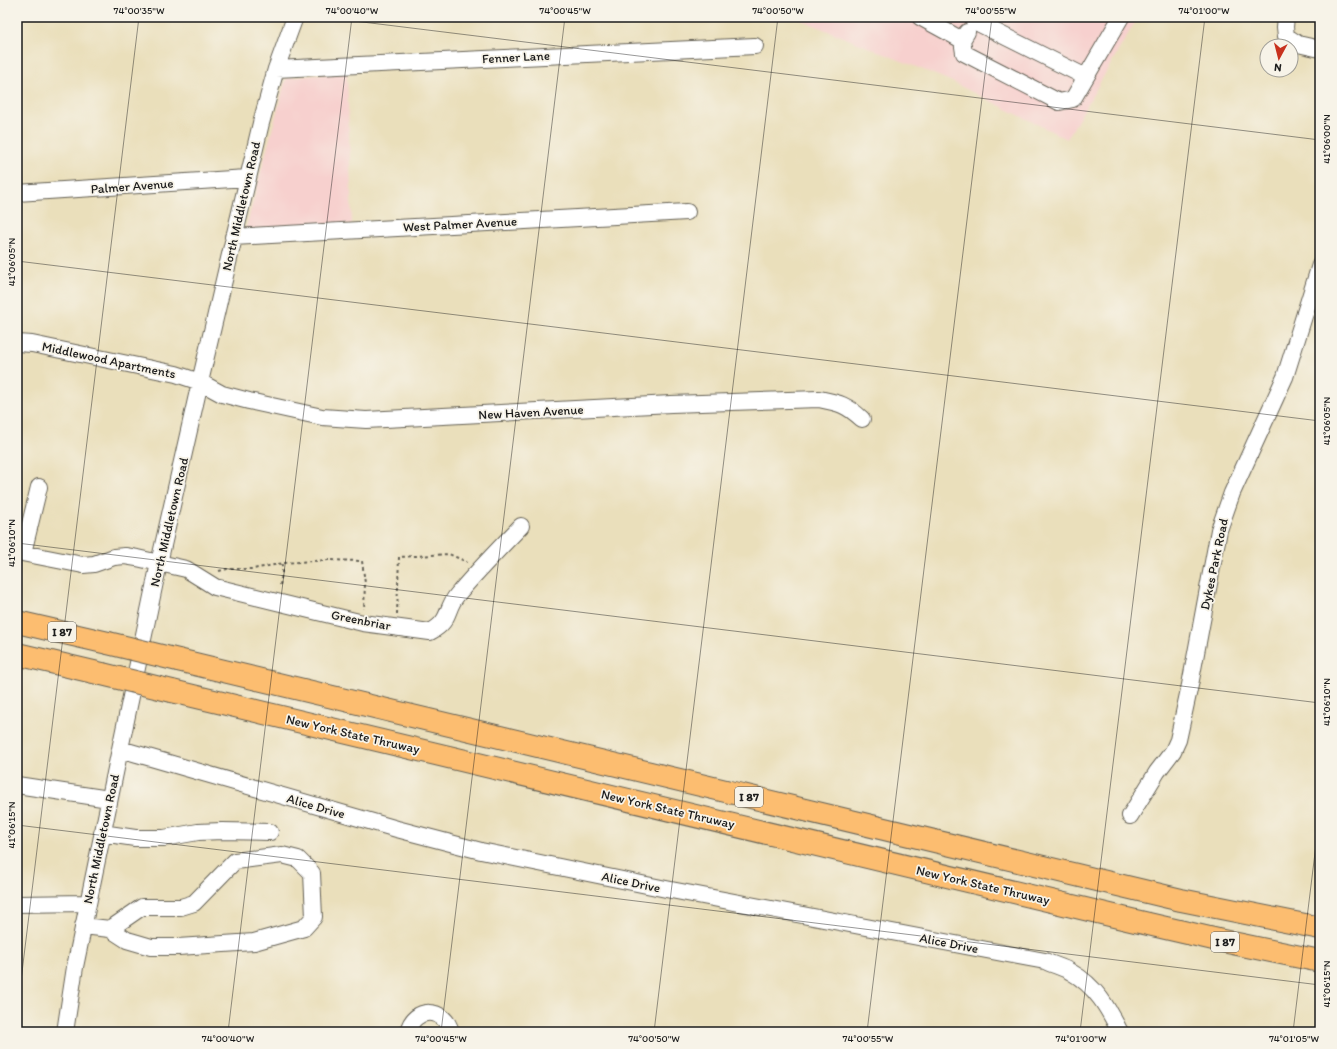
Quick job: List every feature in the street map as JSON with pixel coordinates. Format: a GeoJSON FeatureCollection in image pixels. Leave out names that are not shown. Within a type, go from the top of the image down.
{"type":"FeatureCollection","features":[{"type":"Feature","properties":{"kind":"highway","name":"I 87"},"geometry":{"type":"LineString","coordinates":[[17,622],[1181,900],[1320,928]]}},
{"type":"Feature","properties":{"kind":"highway","name":"New York State Thruway"},"geometry":{"type":"LineString","coordinates":[[17,654],[1174,930],[1320,961]]}},
{"type":"Feature","properties":{"kind":"street","name":"North Middletown Road"},"geometry":{"type":"LineString","coordinates":[[64,1032],[75,967],[109,799],[159,563],[200,382],[261,123],[276,69],[295,17]]}},
{"type":"Feature","properties":{"kind":"street"},"geometry":{"type":"LineString","coordinates":[[920,17],[962,40]]}},
{"type":"Feature","properties":{"kind":"street"},"geometry":{"type":"LineString","coordinates":[[1086,77],[976,19],[962,40],[964,53],[1059,102],[1073,99],[1086,77],[1121,17]]}},
{"type":"Feature","properties":{"kind":"street"},"geometry":{"type":"LineString","coordinates":[[1286,17],[1286,36],[1298,44],[1320,49]]}},
{"type":"Feature","properties":{"kind":"street","name":"Fenner Lane"},"geometry":{"type":"LineString","coordinates":[[276,69],[755,46]]}},
{"type":"Feature","properties":{"kind":"street","name":"Palmer Avenue"},"geometry":{"type":"LineString","coordinates":[[17,193],[247,178]]}},
{"type":"Feature","properties":{"kind":"street","name":"West Palmer Avenue"},"geometry":{"type":"LineString","coordinates":[[234,236],[687,212]]}},
{"type":"Feature","properties":{"kind":"street","name":"Dykes Park Road"},"geometry":{"type":"LineString","coordinates":[[1130,816],[1157,772],[1173,751],[1178,740],[1190,685],[1219,530],[1232,493],[1284,377],[1320,265]]}},
{"type":"Feature","properties":{"kind":"street","name":"Middlewood Apartments"},"geometry":{"type":"LineString","coordinates":[[17,343],[32,344],[176,374],[200,382]]}},
{"type":"Feature","properties":{"kind":"street","name":"New Haven Avenue"},"geometry":{"type":"LineString","coordinates":[[200,382],[222,394],[322,417],[359,419],[671,404],[819,399],[840,403],[852,410],[862,419]]}},
{"type":"Feature","properties":{"kind":"street"},"geometry":{"type":"LineString","coordinates":[[39,487],[20,552],[83,565],[94,564],[114,557],[125,556],[159,563]]}},
{"type":"Feature","properties":{"kind":"street","name":"Greenbriar"},"geometry":{"type":"LineString","coordinates":[[159,563],[186,569],[215,587],[363,622],[430,632],[438,628],[444,620],[455,597],[520,526]]}},
{"type":"Feature","properties":{"kind":"street","name":"Alice Drive"},"geometry":{"type":"LineString","coordinates":[[120,749],[389,827],[481,851],[671,890],[1044,961],[1071,972],[1090,986],[1106,1005],[1120,1032]]}},
{"type":"Feature","properties":{"kind":"street"},"geometry":{"type":"LineString","coordinates":[[17,785],[109,799]]}},
{"type":"Feature","properties":{"kind":"street"},"geometry":{"type":"LineString","coordinates":[[102,833],[135,838],[164,838],[198,832],[270,832]]}},
{"type":"Feature","properties":{"kind":"street"},"geometry":{"type":"LineString","coordinates":[[84,926],[110,929],[127,940],[151,946],[178,947],[254,942],[304,928],[314,917],[312,873],[298,859],[282,855],[235,861],[194,902],[181,907],[142,906],[110,929]]}},
{"type":"Feature","properties":{"kind":"street"},"geometry":{"type":"LineString","coordinates":[[17,904],[88,903]]}},
{"type":"Feature","properties":{"kind":"street"},"geometry":{"type":"LineString","coordinates":[[408,1032],[410,1024],[419,1015],[431,1012],[442,1016],[451,1032]]}},
{"type":"Feature","properties":{"kind":"path"},"geometry":{"type":"LineString","coordinates":[[395,627],[399,557],[449,554],[464,560],[480,570]]}},
{"type":"Feature","properties":{"kind":"path"},"geometry":{"type":"LineString","coordinates":[[219,571],[227,569],[253,569],[282,564],[328,560],[362,560],[365,583],[363,622]]}},
{"type":"Feature","properties":{"kind":"path"},"geometry":{"type":"LineString","coordinates":[[280,585],[282,564]]}},
{"type":"Feature","properties":{"kind":"shaded area"},"geometry":{"type":"Polygon","coordinates":[[[794,17],[1138,17],[1067,139],[948,80],[794,17]]]}},
{"type":"Feature","properties":{"kind":"shaded area"},"geometry":{"type":"Polygon","coordinates":[[[347,72],[352,224],[245,231],[286,78],[347,72]]]}}]}
